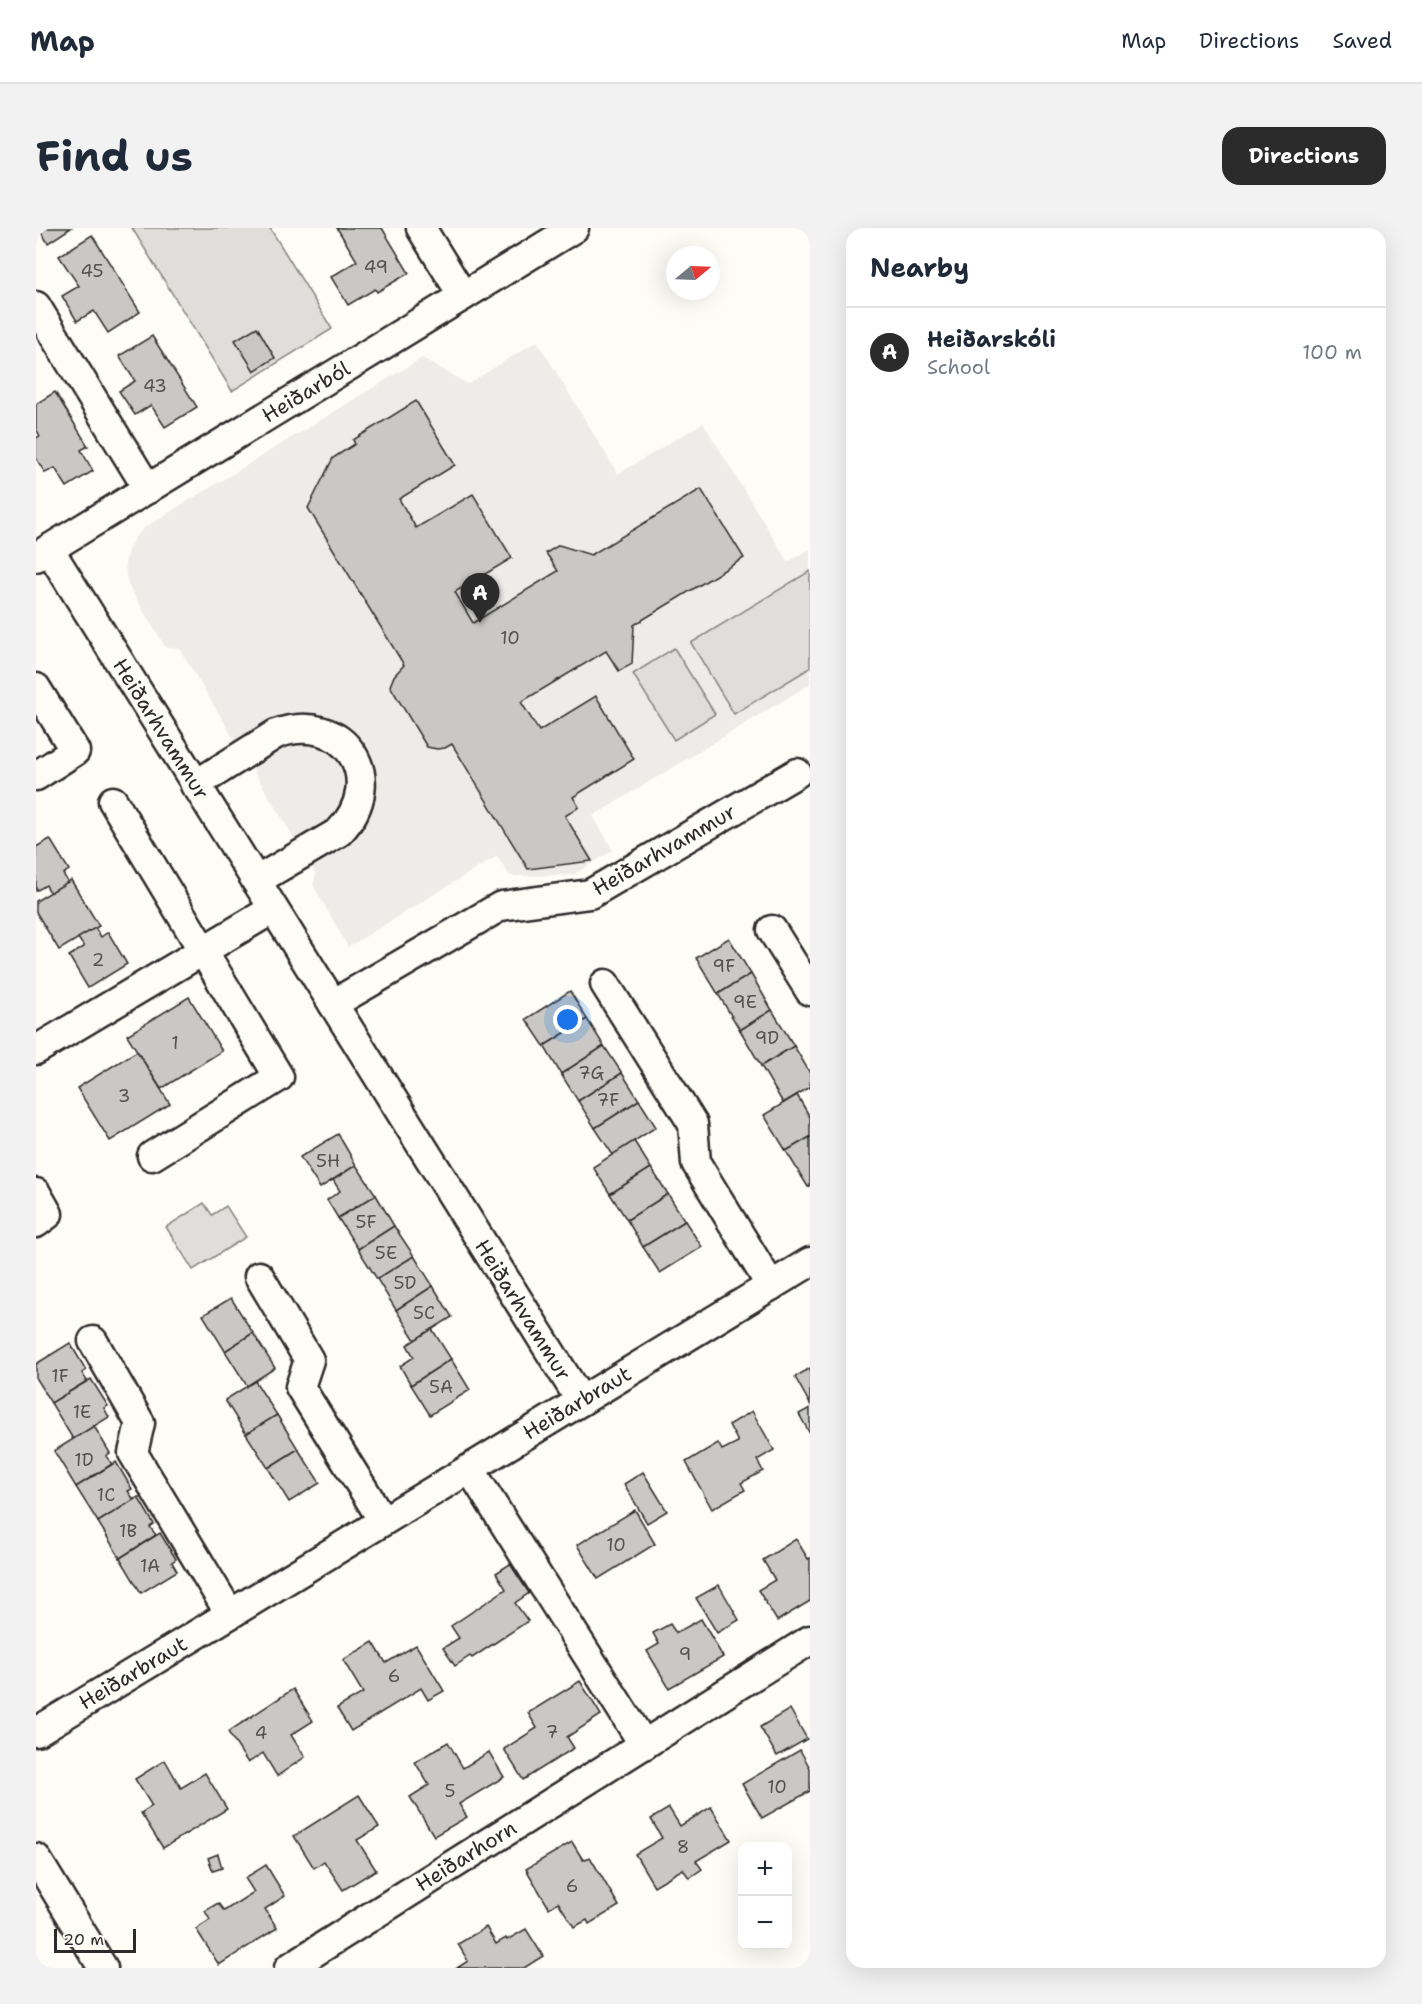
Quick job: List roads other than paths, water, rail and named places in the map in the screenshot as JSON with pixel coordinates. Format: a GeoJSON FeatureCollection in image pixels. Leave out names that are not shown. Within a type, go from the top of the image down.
{"type":"FeatureCollection","features":[{"type":"Feature","properties":{"kind":"street"},"geometry":{"type":"LineString","coordinates":[[421,228],[463,296]]}},
{"type":"Feature","properties":{"kind":"street","name":"Heiðarból"},"geometry":{"type":"LineString","coordinates":[[42,553],[574,228]]}},
{"type":"Feature","properties":{"kind":"street"},"geometry":{"type":"LineString","coordinates":[[36,306],[148,489]]}},
{"type":"Feature","properties":{"kind":"street","name":"Heiðarhvammur"},"geometry":{"type":"LineString","coordinates":[[42,553],[256,881],[580,1401]]}},
{"type":"Feature","properties":{"kind":"street"},"geometry":{"type":"LineString","coordinates":[[36,688],[75,751],[36,776]]}},
{"type":"Feature","properties":{"kind":"street"},"geometry":{"type":"LineString","coordinates":[[195,785],[276,734],[290,729],[311,729],[331,734],[352,754],[362,780],[357,809],[349,821],[339,832],[256,881]]}},
{"type":"Feature","properties":{"kind":"street","name":"Heiðarhvammur"},"geometry":{"type":"LineString","coordinates":[[333,1004],[501,906],[590,894],[798,773]]}},
{"type":"Feature","properties":{"kind":"street"},"geometry":{"type":"LineString","coordinates":[[113,801],[279,1077],[152,1156]]}},
{"type":"Feature","properties":{"kind":"street"},"geometry":{"type":"LineString","coordinates":[[36,1050],[273,909]]}},
{"type":"Feature","properties":{"kind":"street"},"geometry":{"type":"LineString","coordinates":[[772,930],[810,991]]}},
{"type":"Feature","properties":{"kind":"street"},"geometry":{"type":"LineString","coordinates":[[604,984],[693,1124],[696,1163],[771,1286]]}},
{"type":"Feature","properties":{"kind":"street"},"geometry":{"type":"LineString","coordinates":[[36,1193],[48,1214],[36,1223]]}},
{"type":"Feature","properties":{"kind":"street","name":"Heiðarbraut"},"geometry":{"type":"LineString","coordinates":[[36,1732],[810,1262]]}},
{"type":"Feature","properties":{"kind":"street"},"geometry":{"type":"LineString","coordinates":[[259,1276],[309,1360],[300,1387],[383,1521]]}},
{"type":"Feature","properties":{"kind":"street"},"geometry":{"type":"LineString","coordinates":[[93,1341],[140,1423],[133,1453],[230,1614]]}},
{"type":"Feature","properties":{"kind":"street"},"geometry":{"type":"LineString","coordinates":[[470,1469],[644,1744]]}},
{"type":"Feature","properties":{"kind":"street","name":"Heiðarhorn"},"geometry":{"type":"LineString","coordinates":[[288,1968],[810,1640]]}},
{"type":"Feature","properties":{"kind":"street"},"geometry":{"type":"LineString","coordinates":[[36,1858],[103,1968]]}},
{"type":"Feature","properties":{"kind":"place","name":"Heiðarskóli"},"geometry":{"type":"Point","coordinates":[480,623]}}]}
